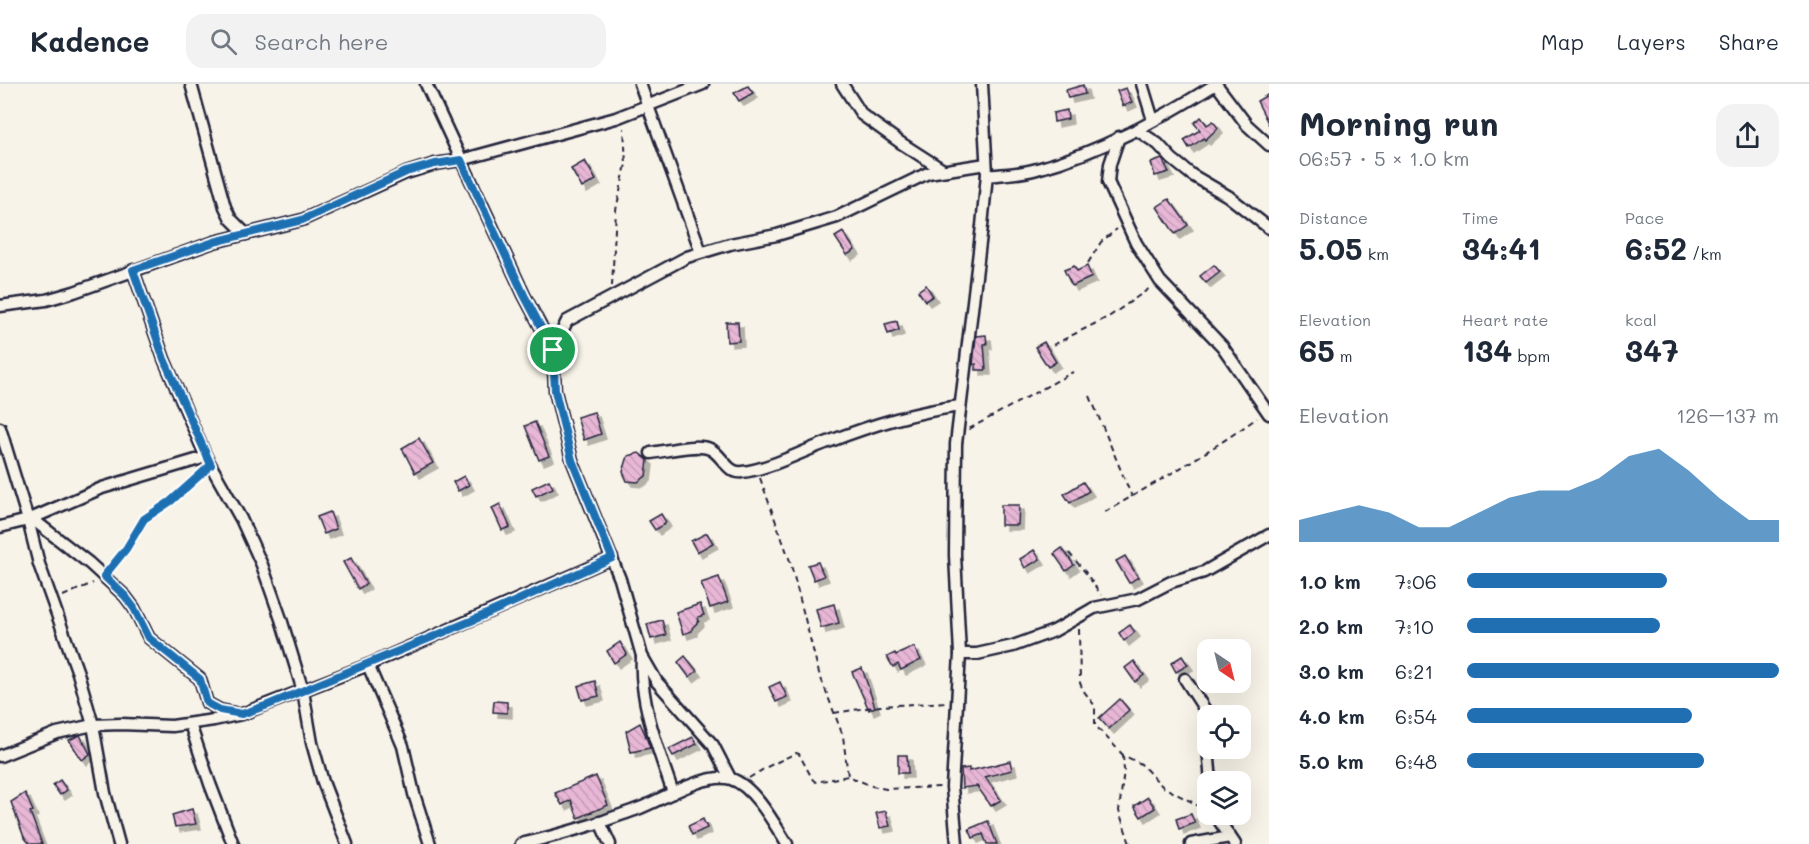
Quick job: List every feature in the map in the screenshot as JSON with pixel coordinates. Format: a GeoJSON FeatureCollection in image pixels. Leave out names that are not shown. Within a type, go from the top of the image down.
{"type":"FeatureCollection","features":[{"type":"Feature","properties":{"kind":"street"},"geometry":{"type":"LineString","coordinates":[[191,84],[225,207],[231,219],[246,234]]}},
{"type":"Feature","properties":{"kind":"street"},"geometry":{"type":"LineString","coordinates":[[426,84],[524,295],[553,350],[555,391],[572,460],[628,601],[642,656],[657,682],[713,745],[729,778]]}},
{"type":"Feature","properties":{"kind":"street"},"geometry":{"type":"LineString","coordinates":[[640,84],[701,252]]}},
{"type":"Feature","properties":{"kind":"street"},"geometry":{"type":"LineString","coordinates":[[0,306],[64,295],[246,234],[302,220],[406,172],[461,160],[631,112],[703,84]]}},
{"type":"Feature","properties":{"kind":"street"},"geometry":{"type":"LineString","coordinates":[[842,84],[862,115],[943,170]]}},
{"type":"Feature","properties":{"kind":"street"},"geometry":{"type":"LineString","coordinates":[[957,844],[952,787],[960,654],[955,555],[957,436],[987,176],[982,84]]}},
{"type":"Feature","properties":{"kind":"street"},"geometry":{"type":"LineString","coordinates":[[1142,84],[1153,120]]}},
{"type":"Feature","properties":{"kind":"street"},"geometry":{"type":"LineString","coordinates":[[987,176],[1035,170],[1075,157],[1137,130],[1216,84],[1246,125],[1269,145]]}},
{"type":"Feature","properties":{"kind":"street"},"geometry":{"type":"LineString","coordinates":[[1137,130],[1158,144],[1192,175],[1228,196],[1269,228]]}},
{"type":"Feature","properties":{"kind":"street"},"geometry":{"type":"LineString","coordinates":[[1119,137],[1110,164],[1108,183],[1136,243],[1160,281],[1222,346],[1268,412]]}},
{"type":"Feature","properties":{"kind":"street"},"geometry":{"type":"LineString","coordinates":[[553,350],[567,321],[672,264],[701,252],[777,235],[837,217],[917,178],[943,170],[986,164]]}},
{"type":"Feature","properties":{"kind":"street"},"geometry":{"type":"LineString","coordinates":[[133,270],[164,359],[209,461],[241,519],[262,565],[303,692],[312,743],[323,782],[347,844]]}},
{"type":"Feature","properties":{"kind":"street"},"geometry":{"type":"LineString","coordinates":[[651,453],[701,447],[711,449],[729,468],[738,473],[757,470],[896,418],[928,410],[960,406]]}},
{"type":"Feature","properties":{"kind":"street"},"geometry":{"type":"LineString","coordinates":[[0,428],[30,519],[39,564],[78,673],[93,725],[105,793],[119,844]]}},
{"type":"Feature","properties":{"kind":"street"},"geometry":{"type":"LineString","coordinates":[[0,527],[30,519],[102,488],[209,461]]}},
{"type":"Feature","properties":{"kind":"street"},"geometry":{"type":"LineString","coordinates":[[30,519],[104,576],[125,596],[134,608],[149,638],[200,679],[207,703],[220,710],[242,714]]}},
{"type":"Feature","properties":{"kind":"street"},"geometry":{"type":"LineString","coordinates":[[960,654],[986,653],[1013,646],[1054,631],[1094,608],[1138,599],[1171,582],[1204,572],[1269,534]]}},
{"type":"Feature","properties":{"kind":"street"},"geometry":{"type":"LineString","coordinates":[[0,756],[57,733],[93,725],[172,726],[242,714],[303,692],[612,558]]}},
{"type":"Feature","properties":{"kind":"street"},"geometry":{"type":"LineString","coordinates":[[642,656],[641,670],[649,712],[673,793]]}},
{"type":"Feature","properties":{"kind":"street"},"geometry":{"type":"LineString","coordinates":[[368,664],[403,746],[414,794],[430,844]]}},
{"type":"Feature","properties":{"kind":"street"},"geometry":{"type":"LineString","coordinates":[[1185,679],[1202,705]]}},
{"type":"Feature","properties":{"kind":"street"},"geometry":{"type":"LineString","coordinates":[[190,724],[233,844]]}},
{"type":"Feature","properties":{"kind":"street"},"geometry":{"type":"LineString","coordinates":[[521,844],[600,822],[715,778],[729,778],[740,783],[760,804],[787,844]]}},
{"type":"Feature","properties":{"kind":"street"},"geometry":{"type":"LineString","coordinates":[[600,822],[610,844]]}},
{"type":"Feature","properties":{"kind":"street"},"geometry":{"type":"LineString","coordinates":[[1222,825],[1233,841]]}},
{"type":"Feature","properties":{"kind":"street"},"geometry":{"type":"LineString","coordinates":[[1191,844],[1233,841]]}},
{"type":"Feature","properties":{"kind":"path"},"geometry":{"type":"LineString","coordinates":[[611,297],[616,210],[626,164],[624,127],[631,112]]}},
{"type":"Feature","properties":{"kind":"path"},"geometry":{"type":"LineString","coordinates":[[1088,263],[1101,242],[1126,222]]}},
{"type":"Feature","properties":{"kind":"path"},"geometry":{"type":"LineString","coordinates":[[1053,345],[1110,316],[1160,281]]}},
{"type":"Feature","properties":{"kind":"path"},"geometry":{"type":"LineString","coordinates":[[957,436],[1073,372]]}},
{"type":"Feature","properties":{"kind":"path"},"geometry":{"type":"LineString","coordinates":[[1090,396],[1132,496]]}},
{"type":"Feature","properties":{"kind":"path"},"geometry":{"type":"LineString","coordinates":[[1105,512],[1214,448],[1268,412]]}},
{"type":"Feature","properties":{"kind":"path"},"geometry":{"type":"LineString","coordinates":[[52,600],[89,586],[104,576],[126,549],[144,519],[171,501],[209,461]]}},
{"type":"Feature","properties":{"kind":"path"},"geometry":{"type":"LineString","coordinates":[[757,470],[790,561],[819,673],[843,736],[848,776]]}},
{"type":"Feature","properties":{"kind":"path"},"geometry":{"type":"LineString","coordinates":[[1069,553],[1108,605]]}},
{"type":"Feature","properties":{"kind":"path"},"geometry":{"type":"LineString","coordinates":[[1079,616],[1080,683],[1095,706],[1095,725],[1123,755],[1141,764],[1162,787],[1197,805]]}},
{"type":"Feature","properties":{"kind":"path"},"geometry":{"type":"LineString","coordinates":[[834,713],[880,706],[956,701]]}},
{"type":"Feature","properties":{"kind":"path"},"geometry":{"type":"LineString","coordinates":[[740,783],[796,753],[801,757],[816,782],[848,776],[886,789],[952,787]]}},
{"type":"Feature","properties":{"kind":"path"},"geometry":{"type":"LineString","coordinates":[[1123,755],[1124,770],[1119,811],[1130,844]]}},
{"type":"Feature","properties":{"kind":"building"},"geometry":{"type":"Polygon","coordinates":[[[1083,85],[1085,94],[1068,98],[1066,90],[1083,85]]]}},
{"type":"Feature","properties":{"kind":"building"},"geometry":{"type":"Polygon","coordinates":[[[748,86],[753,93],[739,101],[734,93],[748,86]]]}},
{"type":"Feature","properties":{"kind":"building"},"geometry":{"type":"Polygon","coordinates":[[[1126,88],[1132,102],[1123,106],[1117,91],[1126,88]]]}},
{"type":"Feature","properties":{"kind":"building"},"geometry":{"type":"Polygon","coordinates":[[[1269,94],[1269,125],[1257,101],[1269,94]]]}},
{"type":"Feature","properties":{"kind":"building"},"geometry":{"type":"Polygon","coordinates":[[[1067,110],[1068,119],[1054,122],[1053,113],[1067,110]]]}},
{"type":"Feature","properties":{"kind":"building"},"geometry":{"type":"Polygon","coordinates":[[[1201,117],[1207,125],[1213,121],[1218,128],[1205,140],[1204,138],[1189,148],[1184,140],[1200,130],[1194,123],[1201,117]]]}},
{"type":"Feature","properties":{"kind":"building"},"geometry":{"type":"Polygon","coordinates":[[[1162,159],[1169,172],[1155,176],[1151,163],[1162,159]]]}},
{"type":"Feature","properties":{"kind":"building"},"geometry":{"type":"Polygon","coordinates":[[[585,161],[596,180],[582,188],[571,169],[585,161]]]}},
{"type":"Feature","properties":{"kind":"building"},"geometry":{"type":"Polygon","coordinates":[[[1169,199],[1188,225],[1175,234],[1157,207],[1169,199]]]}},
{"type":"Feature","properties":{"kind":"building"},"geometry":{"type":"Polygon","coordinates":[[[843,232],[855,250],[847,255],[835,237],[843,232]]]}},
{"type":"Feature","properties":{"kind":"building"},"geometry":{"type":"Polygon","coordinates":[[[1214,265],[1220,272],[1206,283],[1200,276],[1214,265]]]}},
{"type":"Feature","properties":{"kind":"building"},"geometry":{"type":"Polygon","coordinates":[[[1074,266],[1077,271],[1087,266],[1092,277],[1072,286],[1064,270],[1074,266]]]}},
{"type":"Feature","properties":{"kind":"building"},"geometry":{"type":"Polygon","coordinates":[[[926,285],[933,296],[925,301],[918,291],[926,285]]]}},
{"type":"Feature","properties":{"kind":"building"},"geometry":{"type":"Polygon","coordinates":[[[897,321],[899,330],[888,334],[885,324],[897,321]]]}},
{"type":"Feature","properties":{"kind":"building"},"geometry":{"type":"Polygon","coordinates":[[[726,322],[738,322],[739,341],[727,342],[726,322]]]}},
{"type":"Feature","properties":{"kind":"building"},"geometry":{"type":"Polygon","coordinates":[[[986,335],[987,344],[984,344],[986,370],[976,370],[976,364],[973,365],[976,336],[986,335]]]}},
{"type":"Feature","properties":{"kind":"building"},"geometry":{"type":"Polygon","coordinates":[[[1044,342],[1056,362],[1048,367],[1035,347],[1044,342]]]}},
{"type":"Feature","properties":{"kind":"building"},"geometry":{"type":"Polygon","coordinates":[[[594,412],[601,434],[584,440],[577,417],[594,412]]]}},
{"type":"Feature","properties":{"kind":"building"},"geometry":{"type":"Polygon","coordinates":[[[535,422],[549,456],[539,460],[525,426],[535,422]]]}},
{"type":"Feature","properties":{"kind":"building"},"geometry":{"type":"Polygon","coordinates":[[[419,438],[433,463],[415,473],[402,448],[419,438]]]}},
{"type":"Feature","properties":{"kind":"building"},"geometry":{"type":"Polygon","coordinates":[[[639,453],[648,460],[646,476],[638,482],[627,481],[623,472],[628,456],[639,453]]]}},
{"type":"Feature","properties":{"kind":"building"},"geometry":{"type":"Polygon","coordinates":[[[464,476],[469,485],[458,491],[453,482],[464,476]]]}},
{"type":"Feature","properties":{"kind":"building"},"geometry":{"type":"Polygon","coordinates":[[[549,480],[553,488],[536,496],[532,488],[549,480]]]}},
{"type":"Feature","properties":{"kind":"building"},"geometry":{"type":"Polygon","coordinates":[[[1083,482],[1089,491],[1070,503],[1064,494],[1083,482]]]}},
{"type":"Feature","properties":{"kind":"building"},"geometry":{"type":"Polygon","coordinates":[[[500,504],[510,527],[502,530],[492,508],[500,504]]]}},
{"type":"Feature","properties":{"kind":"building"},"geometry":{"type":"Polygon","coordinates":[[[1001,505],[1019,505],[1018,525],[1001,525],[1001,505]]]}},
{"type":"Feature","properties":{"kind":"building"},"geometry":{"type":"Polygon","coordinates":[[[330,512],[336,529],[324,534],[317,517],[330,512]]]}},
{"type":"Feature","properties":{"kind":"building"},"geometry":{"type":"Polygon","coordinates":[[[661,514],[666,522],[655,530],[649,521],[661,514]]]}},
{"type":"Feature","properties":{"kind":"building"},"geometry":{"type":"Polygon","coordinates":[[[707,533],[713,543],[697,552],[691,541],[707,533]]]}},
{"type":"Feature","properties":{"kind":"building"},"geometry":{"type":"Polygon","coordinates":[[[1062,548],[1074,565],[1066,571],[1054,554],[1062,548]]]}},
{"type":"Feature","properties":{"kind":"building"},"geometry":{"type":"Polygon","coordinates":[[[1034,550],[1040,559],[1025,568],[1020,559],[1034,550]]]}},
{"type":"Feature","properties":{"kind":"building"},"geometry":{"type":"Polygon","coordinates":[[[1125,556],[1138,577],[1129,583],[1116,561],[1125,556]]]}},
{"type":"Feature","properties":{"kind":"building"},"geometry":{"type":"Polygon","coordinates":[[[351,558],[366,584],[358,589],[343,562],[351,558]]]}},
{"type":"Feature","properties":{"kind":"building"},"geometry":{"type":"Polygon","coordinates":[[[818,562],[824,576],[814,580],[808,565],[818,562]]]}},
{"type":"Feature","properties":{"kind":"building"},"geometry":{"type":"Polygon","coordinates":[[[719,577],[728,602],[710,608],[701,583],[719,577]]]}},
{"type":"Feature","properties":{"kind":"building"},"geometry":{"type":"Polygon","coordinates":[[[700,604],[704,615],[698,617],[699,621],[692,631],[683,634],[676,612],[700,604]]]}},
{"type":"Feature","properties":{"kind":"building"},"geometry":{"type":"Polygon","coordinates":[[[834,604],[839,623],[821,628],[816,609],[834,604]]]}},
{"type":"Feature","properties":{"kind":"building"},"geometry":{"type":"Polygon","coordinates":[[[662,620],[666,635],[651,639],[647,624],[662,620]]]}},
{"type":"Feature","properties":{"kind":"building"},"geometry":{"type":"Polygon","coordinates":[[[1130,625],[1135,632],[1124,641],[1119,633],[1130,625]]]}},
{"type":"Feature","properties":{"kind":"building"},"geometry":{"type":"Polygon","coordinates":[[[620,642],[627,654],[614,663],[607,651],[620,642]]]}},
{"type":"Feature","properties":{"kind":"building"},"geometry":{"type":"Polygon","coordinates":[[[914,647],[921,660],[901,670],[898,664],[893,667],[887,657],[914,647]]]}},
{"type":"Feature","properties":{"kind":"building"},"geometry":{"type":"Polygon","coordinates":[[[685,656],[697,671],[689,677],[678,662],[685,656]]]}},
{"type":"Feature","properties":{"kind":"building"},"geometry":{"type":"Polygon","coordinates":[[[1182,656],[1188,665],[1176,672],[1171,663],[1182,656]]]}},
{"type":"Feature","properties":{"kind":"building"},"geometry":{"type":"Polygon","coordinates":[[[1134,661],[1144,675],[1135,682],[1125,668],[1134,661]]]}},
{"type":"Feature","properties":{"kind":"building"},"geometry":{"type":"Polygon","coordinates":[[[862,668],[875,707],[869,710],[852,672],[862,668]]]}},
{"type":"Feature","properties":{"kind":"building"},"geometry":{"type":"Polygon","coordinates":[[[595,681],[599,696],[582,700],[578,686],[595,681]]]}},
{"type":"Feature","properties":{"kind":"building"},"geometry":{"type":"Polygon","coordinates":[[[780,682],[787,697],[776,702],[769,687],[780,682]]]}},
{"type":"Feature","properties":{"kind":"building"},"geometry":{"type":"Polygon","coordinates":[[[1120,699],[1129,710],[1109,729],[1099,718],[1120,699]]]}},
{"type":"Feature","properties":{"kind":"building"},"geometry":{"type":"Polygon","coordinates":[[[494,701],[507,702],[507,713],[493,712],[494,701]]]}},
{"type":"Feature","properties":{"kind":"building"},"geometry":{"type":"Polygon","coordinates":[[[640,723],[650,748],[631,752],[626,731],[640,723]]]}},
{"type":"Feature","properties":{"kind":"building"},"geometry":{"type":"Polygon","coordinates":[[[80,735],[90,754],[82,760],[69,740],[80,735]]]}},
{"type":"Feature","properties":{"kind":"building"},"geometry":{"type":"Polygon","coordinates":[[[693,737],[697,744],[673,756],[669,749],[693,737]]]}},
{"type":"Feature","properties":{"kind":"building"},"geometry":{"type":"Polygon","coordinates":[[[898,755],[907,755],[908,773],[898,773],[898,755]]]}},
{"type":"Feature","properties":{"kind":"building"},"geometry":{"type":"Polygon","coordinates":[[[1010,761],[1012,770],[985,777],[1001,800],[991,806],[977,786],[962,788],[961,769],[969,768],[969,771],[1010,761]]]}},
{"type":"Feature","properties":{"kind":"building"},"geometry":{"type":"Polygon","coordinates":[[[596,776],[608,805],[578,818],[571,800],[562,805],[555,793],[596,776]]]}},
{"type":"Feature","properties":{"kind":"building"},"geometry":{"type":"Polygon","coordinates":[[[60,780],[67,790],[60,795],[53,785],[60,780]]]}},
{"type":"Feature","properties":{"kind":"building"},"geometry":{"type":"Polygon","coordinates":[[[25,793],[33,811],[30,812],[42,844],[30,844],[24,837],[11,802],[25,793]]]}},
{"type":"Feature","properties":{"kind":"building"},"geometry":{"type":"Polygon","coordinates":[[[1148,797],[1155,808],[1141,817],[1134,806],[1148,797]]]}},
{"type":"Feature","properties":{"kind":"building"},"geometry":{"type":"Polygon","coordinates":[[[192,809],[196,824],[175,827],[172,815],[192,809]]]}},
{"type":"Feature","properties":{"kind":"building"},"geometry":{"type":"Polygon","coordinates":[[[886,811],[890,826],[880,828],[876,813],[886,811]]]}},
{"type":"Feature","properties":{"kind":"building"},"geometry":{"type":"Polygon","coordinates":[[[1191,814],[1195,823],[1179,829],[1176,819],[1191,814]]]}},
{"type":"Feature","properties":{"kind":"building"},"geometry":{"type":"Polygon","coordinates":[[[703,819],[707,828],[692,835],[688,826],[703,819]]]}},
{"type":"Feature","properties":{"kind":"building"},"geometry":{"type":"Polygon","coordinates":[[[988,821],[997,844],[987,844],[983,834],[973,838],[969,829],[988,821]]]}},
{"type":"Feature","properties":{"kind":"route"},"geometry":{"type":"LineString","coordinates":[[461,160],[524,295],[553,350],[555,391],[566,441],[612,558],[303,692],[242,714],[220,710],[207,703],[200,679],[149,638],[134,608],[104,576],[126,549],[144,519],[171,501],[211,465],[164,359],[133,270],[214,242],[302,220],[406,172],[461,160]]}}]}
